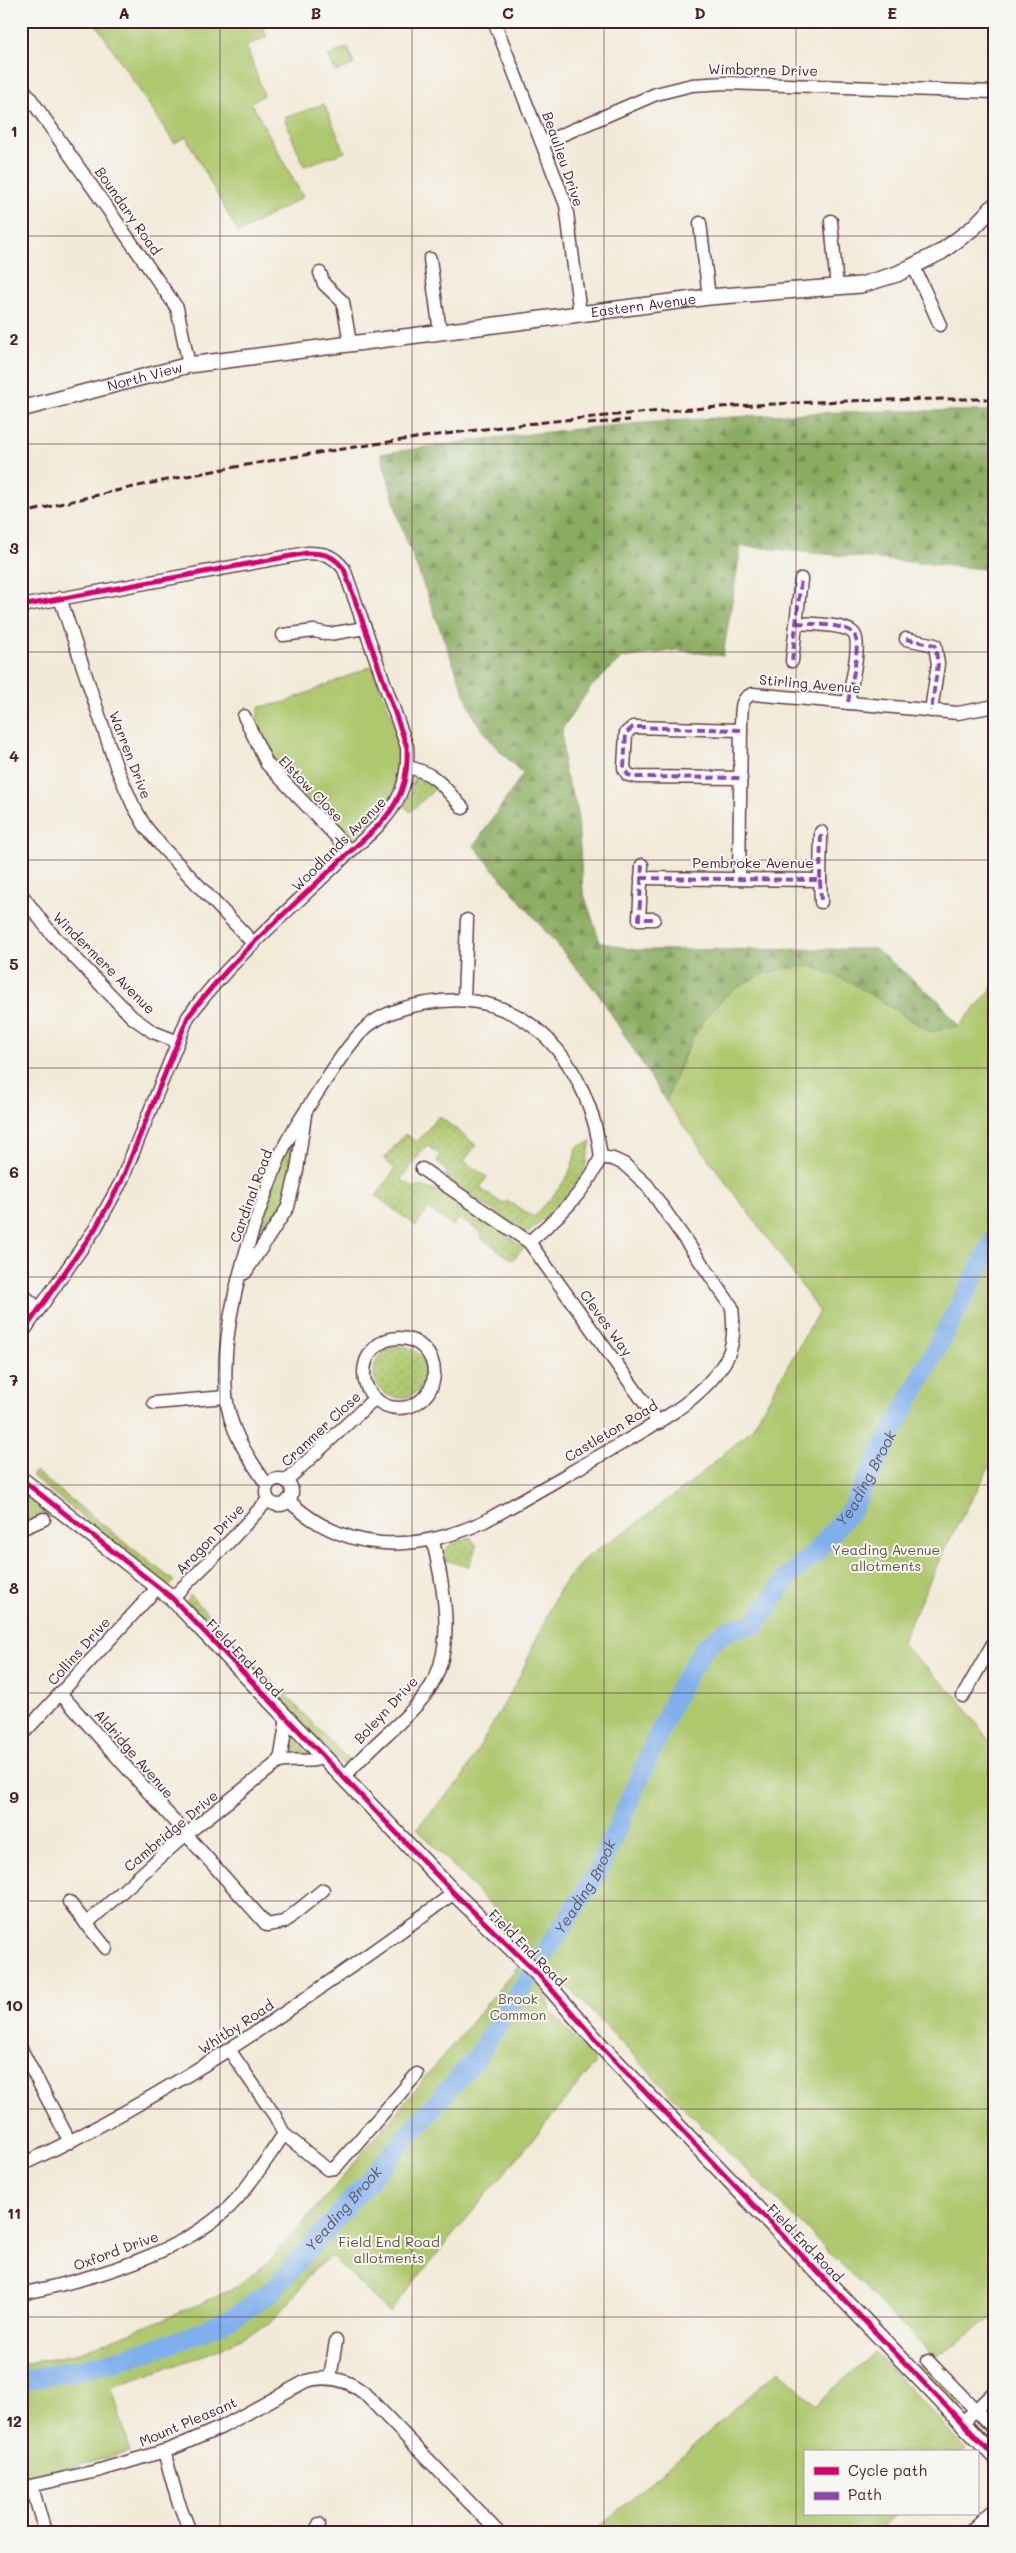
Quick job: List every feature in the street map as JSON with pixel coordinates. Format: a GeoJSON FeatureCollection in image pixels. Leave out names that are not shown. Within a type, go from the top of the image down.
{"type":"FeatureCollection","features":[{"type":"Feature","properties":{"kind":"street","name":"Beaulieu Drive"},"geometry":{"type":"LineString","coordinates":[[494,21],[566,205],[580,314]]}},
{"type":"Feature","properties":{"kind":"street","name":"Wimborne Drive"},"geometry":{"type":"LineString","coordinates":[[543,143],[656,94],[692,85],[725,83],[995,92]]}},
{"type":"Feature","properties":{"kind":"street","name":"Boundary Road"},"geometry":{"type":"LineString","coordinates":[[21,85],[177,308],[188,364]]}},
{"type":"Feature","properties":{"kind":"street","name":"Eastern Avenue"},"geometry":{"type":"LineString","coordinates":[[270,353],[710,298],[837,288],[879,280],[914,267],[967,233],[995,205]]}},
{"type":"Feature","properties":{"kind":"street"},"geometry":{"type":"LineString","coordinates":[[831,221],[837,288]]}},
{"type":"Feature","properties":{"kind":"street"},"geometry":{"type":"LineString","coordinates":[[700,223],[710,298]]}},
{"type":"Feature","properties":{"kind":"street"},"geometry":{"type":"LineString","coordinates":[[430,259],[440,332]]}},
{"type":"Feature","properties":{"kind":"street"},"geometry":{"type":"LineString","coordinates":[[914,267],[940,325]]}},
{"type":"Feature","properties":{"kind":"street"},"geometry":{"type":"LineString","coordinates":[[320,273],[324,284],[343,302],[350,343]]}},
{"type":"Feature","properties":{"kind":"street","name":"North View"},"geometry":{"type":"LineString","coordinates":[[21,409],[188,364],[270,353]]}},
{"type":"Feature","properties":{"kind":"street","name":"Woodlands Avenue"},"geometry":{"type":"LineString","coordinates":[[21,606],[307,553],[325,553],[336,560],[344,569],[407,747],[407,767],[404,785],[397,802],[386,817],[254,944],[204,995],[188,1017],[176,1041],[145,1122],[108,1206],[21,1335]]}},
{"type":"Feature","properties":{"kind":"street"},"geometry":{"type":"LineString","coordinates":[[792,661],[801,579]]}},
{"type":"Feature","properties":{"kind":"street","name":"Warren Drive"},"geometry":{"type":"LineString","coordinates":[[60,598],[117,769],[133,805],[145,826],[163,848],[254,944]]}},
{"type":"Feature","properties":{"kind":"street"},"geometry":{"type":"LineString","coordinates":[[797,623],[845,628],[854,633],[858,642],[848,702]]}},
{"type":"Feature","properties":{"kind":"street"},"geometry":{"type":"LineString","coordinates":[[283,635],[314,631],[329,634],[366,628]]}},
{"type":"Feature","properties":{"kind":"street"},"geometry":{"type":"LineString","coordinates":[[906,639],[935,644],[938,664],[930,711]]}},
{"type":"Feature","properties":{"kind":"street","name":"Stirling Avenue"},"geometry":{"type":"LineString","coordinates":[[739,879],[742,702],[746,696],[753,694],[958,713],[995,706]]}},
{"type":"Feature","properties":{"kind":"street","name":"Elstow Close"},"geometry":{"type":"LineString","coordinates":[[244,716],[267,764],[350,851]]}},
{"type":"Feature","properties":{"kind":"street"},"geometry":{"type":"LineString","coordinates":[[741,730],[633,727],[626,733],[624,768],[628,775],[638,777],[741,778]]}},
{"type":"Feature","properties":{"kind":"street"},"geometry":{"type":"LineString","coordinates":[[407,767],[424,771],[434,776],[463,808]]}},
{"type":"Feature","properties":{"kind":"street","name":"Pembroke Avenue"},"geometry":{"type":"LineString","coordinates":[[641,878],[820,880],[821,832]]}},
{"type":"Feature","properties":{"kind":"street"},"geometry":{"type":"LineString","coordinates":[[642,865],[639,919],[654,919]]}},
{"type":"Feature","properties":{"kind":"street"},"geometry":{"type":"LineString","coordinates":[[820,880],[821,902]]}},
{"type":"Feature","properties":{"kind":"street","name":"Windermere Avenue"},"geometry":{"type":"LineString","coordinates":[[21,894],[50,932],[132,1017],[153,1032],[176,1041]]}},
{"type":"Feature","properties":{"kind":"street"},"geometry":{"type":"LineString","coordinates":[[464,998],[467,920]]}},
{"type":"Feature","properties":{"kind":"street","name":"Cardinal Road"},"geometry":{"type":"LineString","coordinates":[[267,1485],[238,1441],[226,1397],[225,1362],[245,1255],[275,1169],[287,1142],[334,1067],[369,1026],[411,1006],[464,998],[504,1010],[529,1022],[550,1040],[566,1060],[590,1107],[598,1132],[601,1157]]}},
{"type":"Feature","properties":{"kind":"street","name":"Cardinal Road"},"geometry":{"type":"LineString","coordinates":[[237,1294],[247,1270],[288,1207],[297,1170],[305,1113]]}},
{"type":"Feature","properties":{"kind":"street"},"geometry":{"type":"LineString","coordinates":[[422,1170],[529,1242],[574,1201],[591,1179],[601,1157]]}},
{"type":"Feature","properties":{"kind":"street","name":"Castleton Road"},"geometry":{"type":"LineString","coordinates":[[288,1500],[302,1514],[323,1527],[352,1537],[380,1544],[433,1540],[458,1533],[483,1522],[659,1422],[710,1382],[731,1348],[734,1326],[732,1307],[647,1186],[624,1164],[613,1158],[601,1157]]}},
{"type":"Feature","properties":{"kind":"street","name":"Cleves Way"},"geometry":{"type":"LineString","coordinates":[[529,1242],[659,1422]]}},
{"type":"Feature","properties":{"kind":"street"},"geometry":{"type":"LineString","coordinates":[[21,1293],[39,1309]]}},
{"type":"Feature","properties":{"kind":"street","name":"Cranmer Close"},"geometry":{"type":"LineString","coordinates":[[396,1338],[406,1339],[423,1347],[433,1364],[434,1376],[424,1397],[416,1403],[400,1408],[383,1404],[375,1398],[368,1388],[364,1376],[366,1364],[375,1348],[384,1342],[396,1338]]}},
{"type":"Feature","properties":{"kind":"street"},"geometry":{"type":"LineString","coordinates":[[154,1403],[226,1397]]}},
{"type":"Feature","properties":{"kind":"street","name":"Cranmer Close"},"geometry":{"type":"LineString","coordinates":[[286,1481],[375,1398]]}},
{"type":"Feature","properties":{"kind":"street"},"geometry":{"type":"LineString","coordinates":[[276,1479],[286,1481],[291,1488],[288,1500],[278,1505],[268,1500],[266,1493],[267,1485],[276,1479]]}},
{"type":"Feature","properties":{"kind":"street","name":"Field End Road"},"geometry":{"type":"LineString","coordinates":[[23,1484],[159,1586],[172,1598],[454,1892],[534,1970],[602,2047],[995,2457]]}},
{"type":"Feature","properties":{"kind":"street","name":"Aragon Drive"},"geometry":{"type":"LineString","coordinates":[[172,1598],[268,1500]]}},
{"type":"Feature","properties":{"kind":"street"},"geometry":{"type":"LineString","coordinates":[[21,1529],[44,1519]]}},
{"type":"Feature","properties":{"kind":"street","name":"Boleyn Drive"},"geometry":{"type":"LineString","coordinates":[[345,1777],[423,1698],[435,1679],[442,1659],[446,1630],[443,1598],[433,1540]]}},
{"type":"Feature","properties":{"kind":"street","name":"Collins Drive"},"geometry":{"type":"LineString","coordinates":[[21,1736],[159,1586]]}},
{"type":"Feature","properties":{"kind":"street"},"geometry":{"type":"LineString","coordinates":[[963,1696],[995,1640]]}},
{"type":"Feature","properties":{"kind":"street","name":"Aldridge Avenue"},"geometry":{"type":"LineString","coordinates":[[60,1693],[185,1836],[267,1925],[284,1922],[323,1890]]}},
{"type":"Feature","properties":{"kind":"street"},"geometry":{"type":"LineString","coordinates":[[277,1763],[281,1756],[287,1718]]}},
{"type":"Feature","properties":{"kind":"street"},"geometry":{"type":"LineString","coordinates":[[277,1763],[285,1760],[317,1761],[325,1756]]}},
{"type":"Feature","properties":{"kind":"street","name":"Cambridge Drive"},"geometry":{"type":"LineString","coordinates":[[86,1924],[185,1836],[277,1763]]}},
{"type":"Feature","properties":{"kind":"street","name":"Whitby Road"},"geometry":{"type":"LineString","coordinates":[[21,2165],[70,2142],[230,2051],[338,1977],[454,1892]]}},
{"type":"Feature","properties":{"kind":"street"},"geometry":{"type":"LineString","coordinates":[[69,1902],[106,1948]]}},
{"type":"Feature","properties":{"kind":"street"},"geometry":{"type":"LineString","coordinates":[[21,2049],[70,2142]]}},
{"type":"Feature","properties":{"kind":"street"},"geometry":{"type":"LineString","coordinates":[[230,2051],[275,2116],[284,2134],[327,2169],[335,2168],[417,2074]]}},
{"type":"Feature","properties":{"kind":"street","name":"Oxford Drive"},"geometry":{"type":"LineString","coordinates":[[21,2294],[81,2281],[166,2250],[211,2221],[236,2199],[284,2134]]}},
{"type":"Feature","properties":{"kind":"street"},"geometry":{"type":"LineString","coordinates":[[330,2378],[336,2341]]}},
{"type":"Feature","properties":{"kind":"street"},"geometry":{"type":"LineString","coordinates":[[928,2361],[995,2430]]}},
{"type":"Feature","properties":{"kind":"street","name":"Mount Pleasant"},"geometry":{"type":"LineString","coordinates":[[26,2488],[97,2471],[164,2451],[222,2427],[306,2381],[330,2378],[352,2384],[364,2393],[498,2532]]}},
{"type":"Feature","properties":{"kind":"street"},"geometry":{"type":"LineString","coordinates":[[962,2423],[995,2391]]}},
{"type":"Feature","properties":{"kind":"street"},"geometry":{"type":"LineString","coordinates":[[164,2451],[190,2532]]}},
{"type":"Feature","properties":{"kind":"street"},"geometry":{"type":"LineString","coordinates":[[26,2488],[45,2532]]}},
{"type":"Feature","properties":{"kind":"street"},"geometry":{"type":"LineString","coordinates":[[972,2532],[995,2510]]}},
{"type":"Feature","properties":{"kind":"green space"},"geometry":{"type":"Polygon","coordinates":[[[94,21],[264,21],[261,23],[267,37],[246,45],[264,95],[251,102],[303,197],[238,233],[186,137],[174,143],[94,21]]]}},
{"type":"Feature","properties":{"kind":"green space"},"geometry":{"type":"Polygon","coordinates":[[[348,47],[354,64],[336,72],[328,56],[348,47]]]}},
{"type":"Feature","properties":{"kind":"green space"},"geometry":{"type":"Polygon","coordinates":[[[324,104],[345,152],[304,166],[284,118],[324,104]]]}},
{"type":"Feature","properties":{"kind":"green space"},"geometry":{"type":"Polygon","coordinates":[[[880,411],[995,411],[995,570],[741,546],[723,656],[678,650],[622,658],[590,688],[562,729],[564,771],[577,808],[583,891],[600,942],[634,950],[875,949],[939,1001],[959,1027],[904,1140],[930,1032],[877,998],[687,1047],[666,1102],[600,996],[474,846],[523,774],[494,745],[474,718],[400,523],[381,454],[505,437],[630,424],[880,411]]]}},
{"type":"Feature","properties":{"kind":"green space"},"geometry":{"type":"Polygon","coordinates":[[[372,666],[398,736],[401,756],[399,774],[392,793],[379,814],[357,836],[345,837],[274,765],[256,727],[259,707],[283,703],[372,666]]]}},
{"type":"Feature","properties":{"kind":"green space"},"geometry":{"type":"Polygon","coordinates":[[[415,775],[425,777],[437,787],[410,812],[404,806],[410,795],[415,775]]]}},
{"type":"Feature","properties":{"kind":"green space","name":"Yeading Avenue allotments"},"geometry":{"type":"Polygon","coordinates":[[[812,966],[850,982],[930,1032],[959,1026],[990,991],[995,979],[995,1457],[944,1550],[901,1643],[958,1698],[995,1749],[995,2316],[936,2358],[670,2094],[417,1828],[462,1778],[520,1676],[559,1589],[586,1557],[629,1529],[688,1485],[751,1430],[819,1311],[777,1251],[666,1102],[691,1041],[714,1008],[729,993],[770,972],[812,966]]]}},
{"type":"Feature","properties":{"kind":"green space"},"geometry":{"type":"Polygon","coordinates":[[[439,1116],[476,1145],[464,1161],[487,1177],[480,1188],[503,1204],[507,1201],[534,1217],[567,1177],[576,1147],[591,1142],[585,1167],[578,1183],[530,1232],[524,1232],[447,1179],[446,1171],[437,1161],[440,1155],[427,1145],[401,1179],[415,1189],[419,1185],[432,1190],[441,1188],[524,1248],[512,1260],[480,1237],[482,1233],[459,1218],[453,1226],[429,1209],[416,1226],[376,1196],[395,1169],[384,1159],[405,1134],[417,1142],[439,1116]]]}},
{"type":"Feature","properties":{"kind":"green space"},"geometry":{"type":"Polygon","coordinates":[[[297,1137],[286,1201],[253,1251],[251,1245],[285,1152],[297,1137]]]}},
{"type":"Feature","properties":{"kind":"green space"},"geometry":{"type":"Polygon","coordinates":[[[400,1346],[410,1348],[418,1354],[424,1362],[426,1372],[424,1382],[418,1390],[410,1396],[400,1398],[390,1396],[382,1390],[376,1382],[374,1372],[376,1362],[382,1354],[390,1348],[400,1346]]]}},
{"type":"Feature","properties":{"kind":"green space"},"geometry":{"type":"Polygon","coordinates":[[[35,1471],[174,1581],[168,1587],[32,1476],[35,1471]]]}},
{"type":"Feature","properties":{"kind":"green space"},"geometry":{"type":"Polygon","coordinates":[[[24,1494],[47,1512],[21,1523],[21,1499],[24,1494]]]}},
{"type":"Feature","properties":{"kind":"green space"},"geometry":{"type":"Polygon","coordinates":[[[470,1537],[477,1546],[468,1567],[445,1560],[444,1552],[449,1546],[470,1537]]]}},
{"type":"Feature","properties":{"kind":"green space"},"geometry":{"type":"Polygon","coordinates":[[[190,1595],[350,1762],[345,1768],[186,1602],[190,1595]]]}},
{"type":"Feature","properties":{"kind":"green space"},"geometry":{"type":"Polygon","coordinates":[[[287,1731],[312,1757],[287,1756],[287,1731]]]}},
{"type":"Feature","properties":{"kind":"green space"},"geometry":{"type":"Polygon","coordinates":[[[524,1959],[539,1975],[550,2010],[596,2063],[389,2312],[331,2256],[313,2270],[287,2305],[270,2323],[215,2351],[112,2387],[130,2452],[21,2480],[21,2364],[70,2356],[184,2311],[231,2290],[267,2264],[336,2185],[524,1959]]]}},
{"type":"Feature","properties":{"kind":"green space"},"geometry":{"type":"Polygon","coordinates":[[[875,2352],[966,2449],[804,2450],[804,2516],[895,2516],[878,2532],[605,2532],[600,2526],[779,2370],[815,2405],[875,2352]]]}},
{"type":"Feature","properties":{"kind":"green space"},"geometry":{"type":"Polygon","coordinates":[[[922,2363],[964,2406],[958,2409],[917,2367],[922,2363]]]}},
{"type":"Feature","properties":{"kind":"waterway","name":"Yeading Brook"},"geometry":{"type":"LineString","coordinates":[[21,2381],[102,2364],[180,2340],[230,2319],[272,2291],[476,2058],[597,1874],[680,1686],[704,1648],[727,1630],[755,1624],[786,1579],[817,1551],[851,1510],[995,1238]]}},
{"type":"Feature","properties":{"kind":"railway"},"geometry":{"type":"LineString","coordinates":[[21,514],[153,483],[241,466],[452,433],[684,409],[839,401],[995,399]]}},
{"type":"Feature","properties":{"kind":"railway"},"geometry":{"type":"LineString","coordinates":[[588,424],[630,420]]}},
{"type":"Feature","properties":{"kind":"marked path"},"geometry":{"type":"LineString","coordinates":[[792,661],[801,579]]}},
{"type":"Feature","properties":{"kind":"marked path"},"geometry":{"type":"LineString","coordinates":[[797,623],[836,626],[854,634],[857,647],[848,703]]}},
{"type":"Feature","properties":{"kind":"marked path"},"geometry":{"type":"LineString","coordinates":[[906,639],[935,645],[938,664],[931,711]]}},
{"type":"Feature","properties":{"kind":"marked path"},"geometry":{"type":"LineString","coordinates":[[741,730],[633,727],[626,733],[624,768],[628,775],[637,777],[741,778]]}},
{"type":"Feature","properties":{"kind":"marked path"},"geometry":{"type":"LineString","coordinates":[[641,878],[820,880],[821,832]]}},
{"type":"Feature","properties":{"kind":"marked path"},"geometry":{"type":"LineString","coordinates":[[642,865],[639,919],[654,919]]}},
{"type":"Feature","properties":{"kind":"marked path"},"geometry":{"type":"LineString","coordinates":[[820,880],[821,902]]}},
{"type":"Feature","properties":{"kind":"cycle path"},"geometry":{"type":"LineString","coordinates":[[21,606],[307,553],[328,556],[344,569],[407,747],[406,775],[402,789],[391,811],[370,834],[222,975],[188,1017],[121,1182],[95,1229],[21,1335]]}},
{"type":"Feature","properties":{"kind":"cycle path"},"geometry":{"type":"LineString","coordinates":[[21,1479],[172,1598],[454,1893],[539,1975],[602,2047],[995,2457]]}},
{"type":"Feature","properties":{"kind":"park label","name":"Brook Common"},"geometry":{"type":"Point","coordinates":[518,2008]}},
{"type":"Feature","properties":{"kind":"park label","name":"Field End Road allotments"},"geometry":{"type":"Point","coordinates":[389,2250]}}]}
